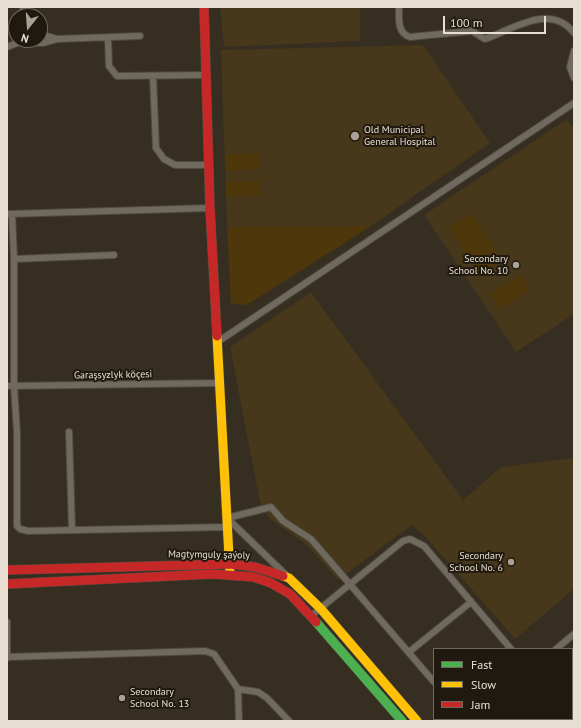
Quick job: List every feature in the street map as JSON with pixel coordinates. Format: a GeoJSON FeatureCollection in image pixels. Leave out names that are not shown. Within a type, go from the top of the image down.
{"type":"FeatureCollection","features":[{"type":"Feature","properties":{"kind":"street"},"geometry":{"type":"LineString","coordinates":[[204,7],[210,208],[230,575]]}},
{"type":"Feature","properties":{"kind":"street"},"geometry":{"type":"LineString","coordinates":[[399,7],[399,28],[405,36],[410,37],[472,31],[485,39],[516,25],[542,19],[552,19],[561,22],[569,26],[574,33]]}},
{"type":"Feature","properties":{"kind":"street"},"geometry":{"type":"LineString","coordinates":[[48,36],[56,39]]}},
{"type":"Feature","properties":{"kind":"street"},"geometry":{"type":"LineString","coordinates":[[7,48],[20,42],[43,43],[56,39],[140,36]]}},
{"type":"Feature","properties":{"kind":"street"},"geometry":{"type":"LineString","coordinates":[[108,38],[109,66],[117,76],[206,75]]}},
{"type":"Feature","properties":{"kind":"street"},"geometry":{"type":"LineString","coordinates":[[574,51],[570,67],[574,78]]}},
{"type":"Feature","properties":{"kind":"street"},"geometry":{"type":"LineString","coordinates":[[154,76],[156,148],[164,159],[176,165],[209,165]]}},
{"type":"Feature","properties":{"kind":"street"},"geometry":{"type":"LineString","coordinates":[[218,341],[574,103]]}},
{"type":"Feature","properties":{"kind":"street"},"geometry":{"type":"LineString","coordinates":[[210,208],[10,214],[14,259],[14,386],[17,433],[17,526],[20,530],[28,530],[227,522],[271,507],[283,521],[311,539],[433,681]]}},
{"type":"Feature","properties":{"kind":"street"},"geometry":{"type":"LineString","coordinates":[[14,259],[114,255]]}},
{"type":"Feature","properties":{"kind":"street","name":"Garaşsyzlyk köçesi"},"geometry":{"type":"LineString","coordinates":[[7,386],[220,383]]}},
{"type":"Feature","properties":{"kind":"street"},"geometry":{"type":"LineString","coordinates":[[69,432],[72,529]]}},
{"type":"Feature","properties":{"kind":"street"},"geometry":{"type":"LineString","coordinates":[[227,522],[289,578]]}},
{"type":"Feature","properties":{"kind":"street"},"geometry":{"type":"LineString","coordinates":[[312,616],[403,541],[410,539],[424,546],[510,648]]}},
{"type":"Feature","properties":{"kind":"street","name":"Magtymguly şaýoly"},"geometry":{"type":"LineString","coordinates":[[7,570],[230,564],[255,567],[289,578],[321,609],[417,721]]}},
{"type":"Feature","properties":{"kind":"street","name":"Magtymguly şaýoly"},"geometry":{"type":"LineString","coordinates":[[7,584],[213,574],[253,577],[270,583],[290,594],[312,616],[402,721]]}},
{"type":"Feature","properties":{"kind":"street"},"geometry":{"type":"LineString","coordinates":[[409,652],[471,602]]}},
{"type":"Feature","properties":{"kind":"street"},"geometry":{"type":"LineString","coordinates":[[7,622],[7,657],[205,651],[214,654],[238,689],[239,721]]}},
{"type":"Feature","properties":{"kind":"street"},"geometry":{"type":"LineString","coordinates":[[557,648],[574,634]]}},
{"type":"Feature","properties":{"kind":"street"},"geometry":{"type":"LineString","coordinates":[[238,689],[258,692],[267,698],[289,721]]}},
{"type":"Feature","properties":{"kind":"shaded area"},"geometry":{"type":"Polygon","coordinates":[[[220,7],[360,7],[360,41],[224,47],[220,7]]]}},
{"type":"Feature","properties":{"kind":"shaded area","name":"Old Municipal General Hospital"},"geometry":{"type":"Polygon","coordinates":[[[423,45],[490,143],[371,226],[227,227],[221,50],[423,45]]]}},
{"type":"Feature","properties":{"kind":"shaded area","name":"Secondary School No. 10"},"geometry":{"type":"Polygon","coordinates":[[[567,119],[574,129],[574,314],[516,352],[424,215],[567,119]]]}},
{"type":"Feature","properties":{"kind":"shaded area"},"geometry":{"type":"Polygon","coordinates":[[[260,153],[260,169],[225,171],[225,155],[260,153]]]}},
{"type":"Feature","properties":{"kind":"shaded area"},"geometry":{"type":"Polygon","coordinates":[[[260,181],[260,195],[226,197],[225,182],[260,181]]]}},
{"type":"Feature","properties":{"kind":"shaded area"},"geometry":{"type":"Polygon","coordinates":[[[471,213],[502,260],[480,274],[449,228],[471,213]]]}},
{"type":"Feature","properties":{"kind":"shaded area"},"geometry":{"type":"Polygon","coordinates":[[[371,226],[250,303],[244,305],[231,304],[227,227],[371,226]]]}},
{"type":"Feature","properties":{"kind":"shaded area"},"geometry":{"type":"Polygon","coordinates":[[[520,275],[530,290],[500,309],[490,294],[520,275]]]}},
{"type":"Feature","properties":{"kind":"shaded area"},"geometry":{"type":"Polygon","coordinates":[[[311,292],[463,500],[501,467],[574,458],[574,589],[515,639],[424,535],[412,525],[338,580],[307,545],[270,519],[260,502],[230,347],[311,292]]]}},
{"type":"Feature","properties":{"kind":"traffic: fast"},"geometry":{"type":"LineString","coordinates":[[316,622],[402,721]]}},
{"type":"Feature","properties":{"kind":"traffic: slow"},"geometry":{"type":"LineString","coordinates":[[217,336],[230,575]]}},
{"type":"Feature","properties":{"kind":"traffic: slow"},"geometry":{"type":"LineString","coordinates":[[283,576],[289,578],[321,609],[417,721]]}},
{"type":"Feature","properties":{"kind":"traffic: jam"},"geometry":{"type":"LineString","coordinates":[[204,7],[210,208],[217,336]]}},
{"type":"Feature","properties":{"kind":"traffic: jam"},"geometry":{"type":"LineString","coordinates":[[7,570],[230,564],[255,567],[283,576]]}},
{"type":"Feature","properties":{"kind":"traffic: jam"},"geometry":{"type":"LineString","coordinates":[[7,584],[213,574],[253,577],[271,583],[290,594],[316,622]]}},
{"type":"Feature","properties":{"kind":"place","name":"Old Municipal General Hospital"},"geometry":{"type":"Point","coordinates":[355,136]}},
{"type":"Feature","properties":{"kind":"place","name":"Secondary School No. 10"},"geometry":{"type":"Point","coordinates":[516,265]}},
{"type":"Feature","properties":{"kind":"place","name":"Secondary School No. 6"},"geometry":{"type":"Point","coordinates":[511,562]}},
{"type":"Feature","properties":{"kind":"place","name":"Secondary School No. 13"},"geometry":{"type":"Point","coordinates":[122,698]}}]}
